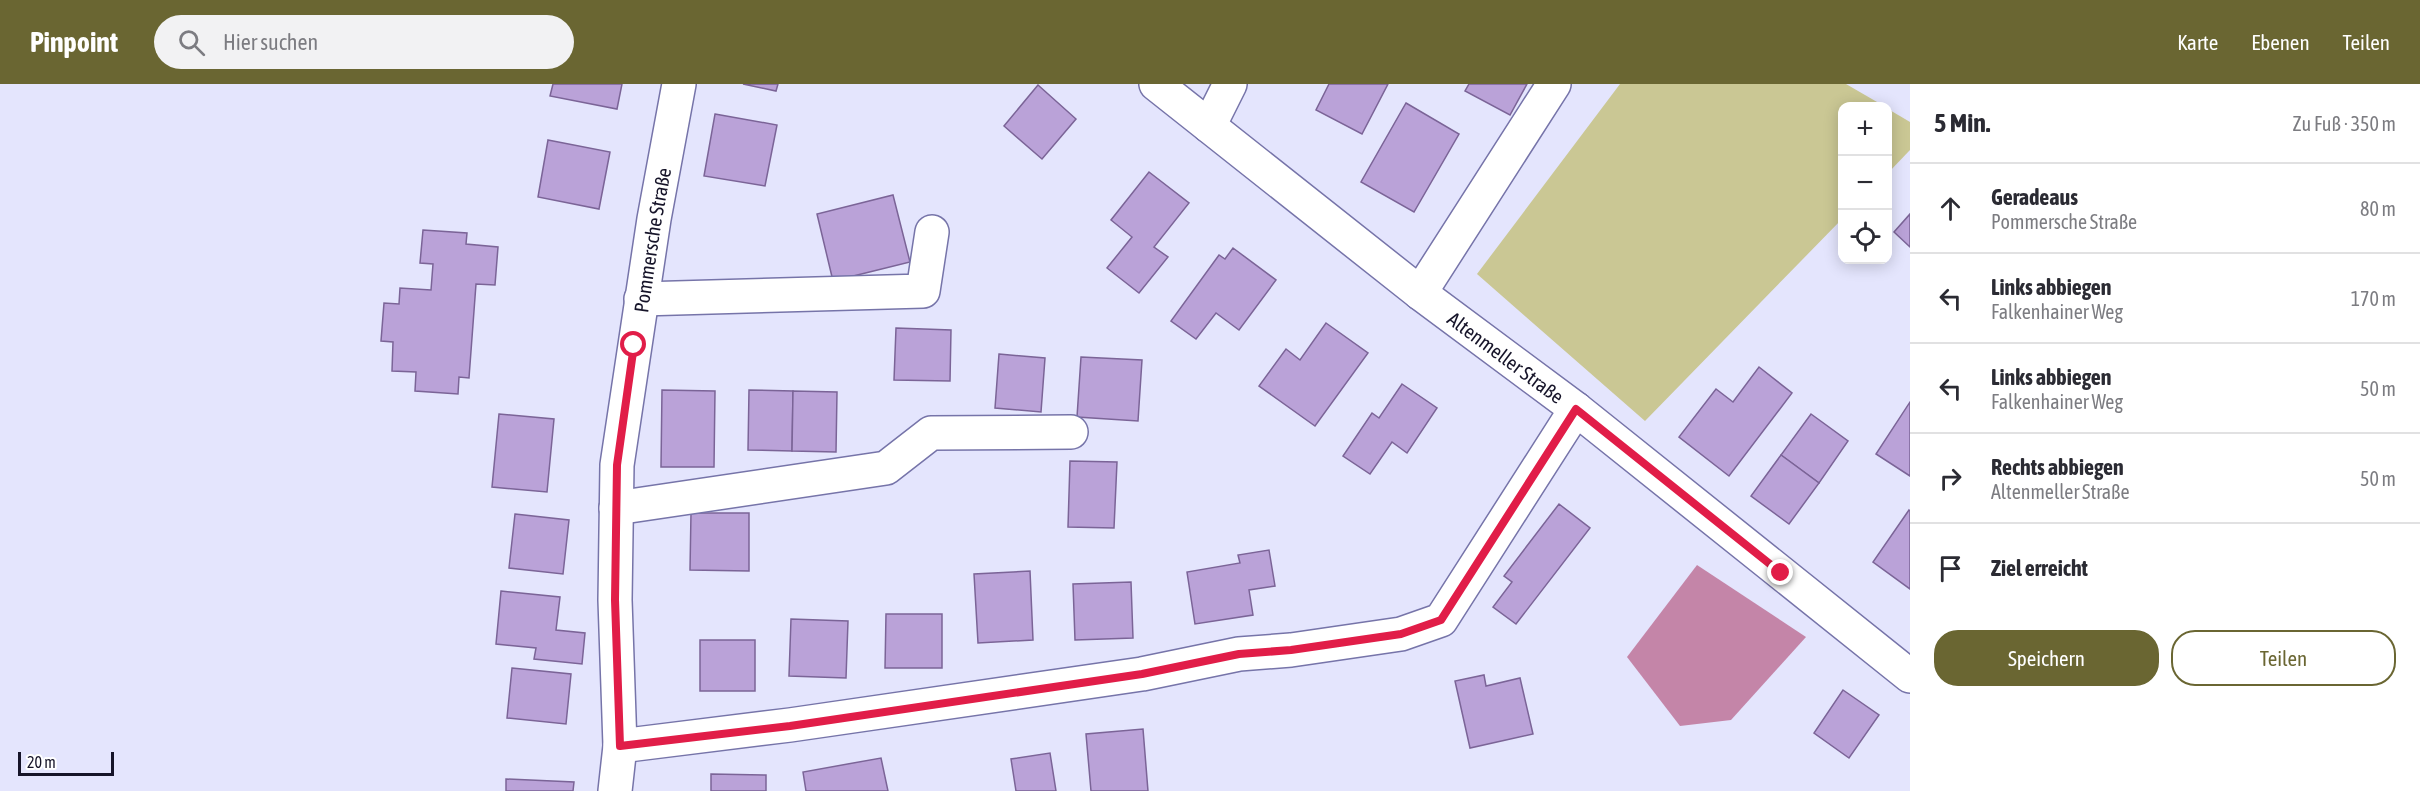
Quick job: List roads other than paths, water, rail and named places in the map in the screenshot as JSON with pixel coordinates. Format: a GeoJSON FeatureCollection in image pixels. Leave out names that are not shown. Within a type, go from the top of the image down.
{"type":"FeatureCollection","features":[{"type":"Feature","properties":{"kind":"street","name":"Pommersche Straße"},"geometry":{"type":"LineString","coordinates":[[615,791],[620,746],[615,600],[617,465],[641,298],[679,84]]}},
{"type":"Feature","properties":{"kind":"street","name":"Altenmeller Straße"},"geometry":{"type":"LineString","coordinates":[[1156,84],[1420,293],[1576,409],[1910,676]]}},
{"type":"Feature","properties":{"kind":"street"},"geometry":{"type":"LineString","coordinates":[[1209,126],[1230,84]]}},
{"type":"Feature","properties":{"kind":"street"},"geometry":{"type":"LineString","coordinates":[[1420,293],[1554,84]]}},
{"type":"Feature","properties":{"kind":"street"},"geometry":{"type":"LineString","coordinates":[[641,298],[923,291],[932,232]]}},
{"type":"Feature","properties":{"kind":"street"},"geometry":{"type":"LineString","coordinates":[[620,746],[790,726],[1142,674],[1239,654],[1291,650],[1401,634],[1441,620],[1576,409]]}},
{"type":"Feature","properties":{"kind":"street"},"geometry":{"type":"LineString","coordinates":[[616,508],[886,468],[931,433],[1071,432]]}}]}
